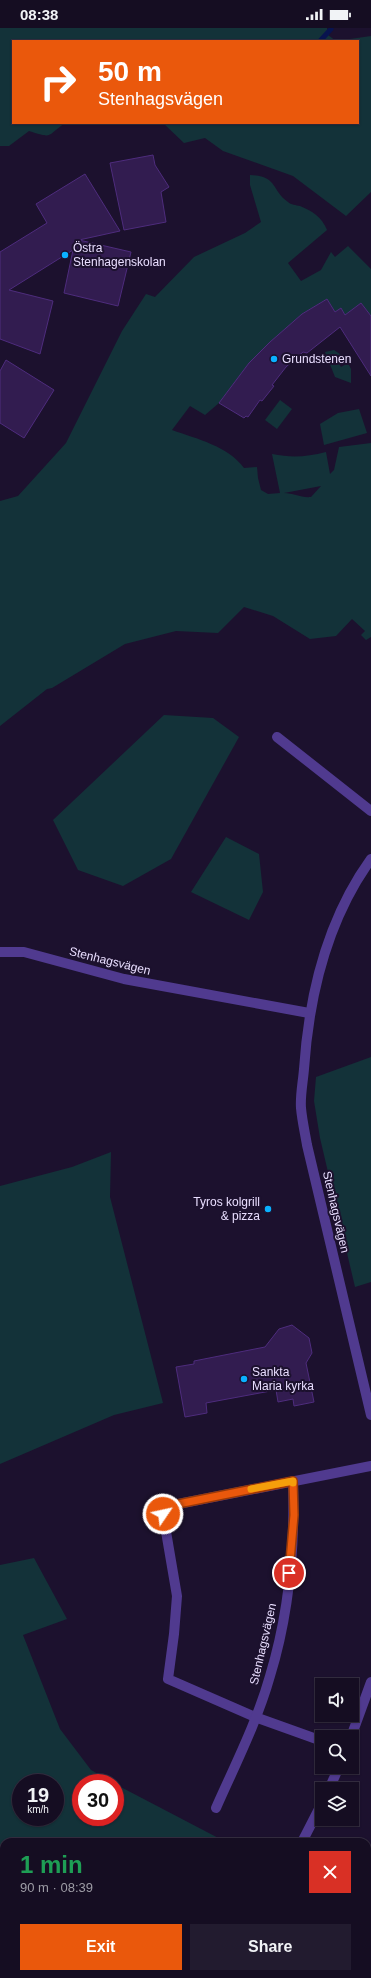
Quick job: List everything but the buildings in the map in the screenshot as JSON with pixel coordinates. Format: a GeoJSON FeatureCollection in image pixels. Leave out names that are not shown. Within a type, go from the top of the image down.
{"type":"FeatureCollection","features":[{"type":"Feature","properties":{"kind":"street"},"geometry":{"type":"LineString","coordinates":[[277,737],[371,811]]}},
{"type":"Feature","properties":{"kind":"street","name":"Stenhagsvägen"},"geometry":{"type":"LineString","coordinates":[[371,859],[361,873],[338,919],[321,962],[309,1013],[301,1107],[306,1137],[371,1414]]}},
{"type":"Feature","properties":{"kind":"street","name":"Stenhagsvägen"},"geometry":{"type":"LineString","coordinates":[[0,952],[24,952],[124,979],[309,1013]]}},
{"type":"Feature","properties":{"kind":"street"},"geometry":{"type":"LineString","coordinates":[[315,1738],[256,1717],[168,1679],[177,1596],[163,1514],[164,1509],[168,1506],[371,1466]]}},
{"type":"Feature","properties":{"kind":"street","name":"Stenhagsvägen"},"geometry":{"type":"LineString","coordinates":[[216,1808],[256,1717],[271,1675],[286,1601],[294,1515],[293,1481]]}},
{"type":"Feature","properties":{"kind":"street"},"geometry":{"type":"LineString","coordinates":[[354,1730],[371,1682]]}},
{"type":"Feature","properties":{"kind":"street"},"geometry":{"type":"LineString","coordinates":[[304,1838],[315,1817]]}},
{"type":"Feature","properties":{"kind":"green space"},"geometry":{"type":"Polygon","coordinates":[[[0,28],[327,28],[328,35],[335,40],[12,40],[12,124],[64,124],[49,135],[42,135],[29,131],[9,146],[0,146],[0,28]]]}},
{"type":"Feature","properties":{"kind":"green space"},"geometry":{"type":"Polygon","coordinates":[[[371,36],[371,192],[346,216],[293,176],[223,151],[205,138],[184,143],[164,124],[359,124],[359,40],[343,40],[371,36]]]}},
{"type":"Feature","properties":{"kind":"green space"},"geometry":{"type":"Polygon","coordinates":[[[250,175],[265,178],[273,184],[279,193],[289,203],[300,206],[312,212],[325,225],[327,230],[288,263],[301,281],[321,270],[331,252],[335,257],[348,246],[371,269],[371,316],[361,303],[345,315],[341,308],[335,312],[327,299],[302,314],[270,342],[249,363],[219,403],[205,415],[190,406],[172,430],[202,440],[221,449],[230,454],[244,468],[257,467],[261,490],[268,494],[280,493],[272,454],[299,456],[326,452],[330,474],[334,470],[339,447],[371,443],[371,637],[366,640],[361,635],[365,631],[352,619],[336,636],[310,639],[273,616],[244,607],[218,633],[176,631],[125,644],[52,688],[47,689],[0,726],[0,501],[18,496],[66,443],[122,331],[146,294],[155,297],[194,257],[245,233],[261,222],[250,185],[250,175]],[[321,486],[284,493],[304,497],[311,497],[321,486]]]}},
{"type":"Feature","properties":{"kind":"green space"},"geometry":{"type":"Polygon","coordinates":[[[334,350],[343,356],[337,360],[341,367],[348,363],[351,369],[351,383],[335,377],[325,352],[334,350]]]}},
{"type":"Feature","properties":{"kind":"green space"},"geometry":{"type":"Polygon","coordinates":[[[280,400],[292,409],[277,429],[265,420],[280,400]]]}},
{"type":"Feature","properties":{"kind":"green space"},"geometry":{"type":"Polygon","coordinates":[[[359,409],[367,433],[324,445],[320,424],[338,413],[359,409]]]}},
{"type":"Feature","properties":{"kind":"green space"},"geometry":{"type":"Polygon","coordinates":[[[164,715],[213,718],[239,737],[171,859],[123,886],[78,870],[53,820],[164,715]]]}},
{"type":"Feature","properties":{"kind":"green space"},"geometry":{"type":"Polygon","coordinates":[[[226,837],[259,854],[263,892],[249,920],[191,892],[226,837]]]}},
{"type":"Feature","properties":{"kind":"green space"},"geometry":{"type":"Polygon","coordinates":[[[371,1057],[371,1282],[355,1287],[320,1138],[314,1101],[316,1077],[371,1057]]]}},
{"type":"Feature","properties":{"kind":"green space"},"geometry":{"type":"Polygon","coordinates":[[[111,1152],[110,1197],[163,1403],[114,1415],[0,1464],[0,1186],[72,1167],[111,1152]]]}},
{"type":"Feature","properties":{"kind":"green space"},"geometry":{"type":"Polygon","coordinates":[[[34,1558],[67,1619],[23,1635],[60,1729],[91,1770],[98,1774],[72,1774],[72,1826],[124,1826],[124,1789],[218,1838],[0,1838],[0,1565],[34,1558]]]}},
{"type":"Feature","properties":{"kind":"waterway"},"geometry":{"type":"LineString","coordinates":[[321,40],[331,29]]}},
{"type":"Feature","properties":{"kind":"slow traffic"},"geometry":{"type":"LineString","coordinates":[[251,1489],[293,1481],[293,1483]]}},
{"type":"Feature","properties":{"kind":"place","name":"Östra Stenhagenskolan"},"geometry":{"type":"Point","coordinates":[65,255]}},
{"type":"Feature","properties":{"kind":"place","name":"Grundstenen"},"geometry":{"type":"Point","coordinates":[274,359]}},
{"type":"Feature","properties":{"kind":"place","name":"Tyros kolgrill & pizza"},"geometry":{"type":"Point","coordinates":[268,1209]}},
{"type":"Feature","properties":{"kind":"place","name":"Sankta Maria kyrka"},"geometry":{"type":"Point","coordinates":[244,1379]}},
{"type":"Feature","properties":{"kind":"route"},"geometry":{"type":"LineString","coordinates":[[163,1514],[164,1509],[168,1506],[293,1481],[294,1515],[289,1573]]}}]}
